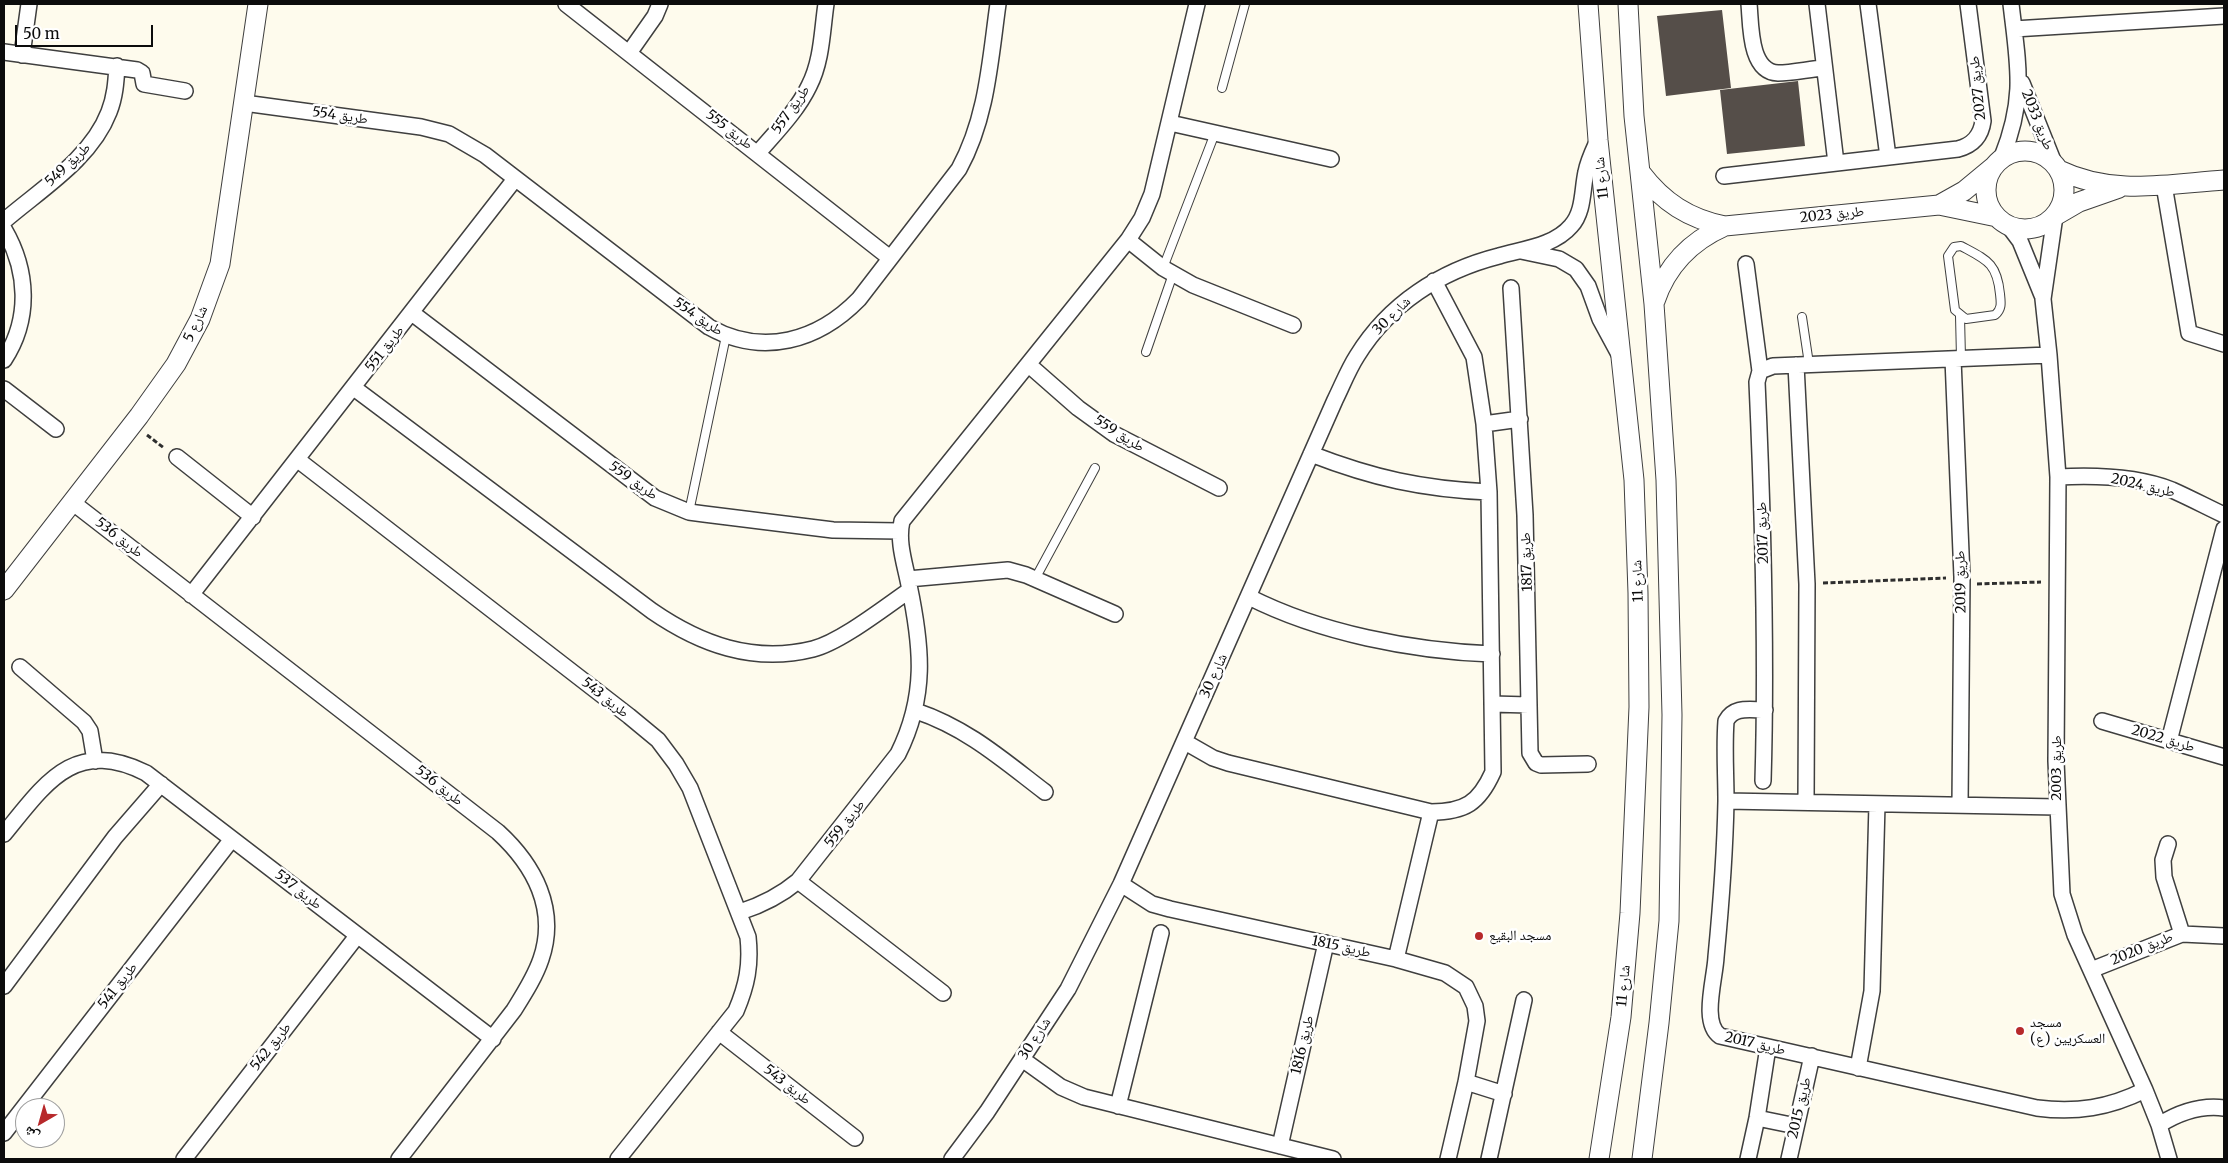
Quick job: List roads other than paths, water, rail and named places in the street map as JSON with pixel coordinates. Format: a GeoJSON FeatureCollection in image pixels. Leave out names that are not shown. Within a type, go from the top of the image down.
{"type":"FeatureCollection","features":[{"type":"Feature","properties":{"kind":"street"},"geometry":{"type":"LineString","coordinates":[[22,54],[29,4]]}},
{"type":"Feature","properties":{"kind":"street","name":"شارع 5"},"geometry":{"type":"LineString","coordinates":[[4,590],[133,424],[176,364],[200,319],[220,264],[258,4]]}},
{"type":"Feature","properties":{"kind":"street"},"geometry":{"type":"LineString","coordinates":[[630,53],[655,16],[660,4]]}},
{"type":"Feature","properties":{"kind":"street","name":"طريق 557"},"geometry":{"type":"LineString","coordinates":[[758,153],[801,101],[810,85],[820,49],[826,4]]}},
{"type":"Feature","properties":{"kind":"street","name":"طريق 554"},"geometry":{"type":"LineString","coordinates":[[244,103],[421,127],[449,134],[485,155],[693,316],[726,336],[773,342],[798,339],[823,329],[842,316],[858,299],[959,169],[971,148],[984,102],[998,4]]}},
{"type":"Feature","properties":{"kind":"street"},"geometry":{"type":"LineString","coordinates":[[899,531],[906,515],[1030,365],[1128,240],[1142,218],[1152,194],[1197,4]]}},
{"type":"Feature","properties":{"kind":"street","name":"شارع 11"},"geometry":{"type":"LineString","coordinates":[[1588,4],[1598,140],[1634,480],[1638,593],[1639,707],[1630,914],[1621,1017],[1599,1159]]}},
{"type":"Feature","properties":{"kind":"street"},"geometry":{"type":"LineString","coordinates":[[1628,4],[1634,116],[1654,304],[1666,480],[1672,715],[1669,921],[1659,1023],[1642,1159]]}},
{"type":"Feature","properties":{"kind":"street"},"geometry":{"type":"LineString","coordinates":[[1749,4],[1755,54],[1765,68],[1777,73],[1824,68]]}},
{"type":"Feature","properties":{"kind":"street"},"geometry":{"type":"LineString","coordinates":[[1817,4],[1836,163]]}},
{"type":"Feature","properties":{"kind":"street"},"geometry":{"type":"LineString","coordinates":[[1868,4],[1888,157]]}},
{"type":"Feature","properties":{"kind":"street","name":"طريق 2027"},"geometry":{"type":"LineString","coordinates":[[1724,176],[1958,150],[1966,147],[1978,136],[1982,129],[1983,112],[1968,4]]}},
{"type":"Feature","properties":{"kind":"street","name":"طريق 2033"},"geometry":{"type":"LineString","coordinates":[[1998,162],[2015,118],[2020,77],[2011,4]]}},
{"type":"Feature","properties":{"kind":"street","name":"طريق 555"},"geometry":{"type":"LineString","coordinates":[[573,6],[890,258]]}},
{"type":"Feature","properties":{"kind":"street"},"geometry":{"type":"LineString","coordinates":[[2014,29],[2224,16]]}},
{"type":"Feature","properties":{"kind":"street"},"geometry":{"type":"LineString","coordinates":[[4,52],[117,66],[140,71],[144,84],[185,91]]}},
{"type":"Feature","properties":{"kind":"street","name":"طريق 549"},"geometry":{"type":"LineString","coordinates":[[4,221],[88,148],[101,130],[110,111],[115,90],[117,66]]}},
{"type":"Feature","properties":{"kind":"street","name":"طريق 2033"},"geometry":{"type":"LineString","coordinates":[[2020,77],[2057,167]]}},
{"type":"Feature","properties":{"kind":"street"},"geometry":{"type":"LineString","coordinates":[[1170,123],[1331,159]]}},
{"type":"Feature","properties":{"kind":"street","name":"شارع 30"},"geometry":{"type":"LineString","coordinates":[[952,1159],[987,1112],[1068,989],[1121,884],[1311,454],[1357,357],[1378,327],[1404,301],[1434,280],[1465,266],[1520,251],[1557,238],[1572,225],[1581,206],[1586,172],[1598,140]]}},
{"type":"Feature","properties":{"kind":"street"},"geometry":{"type":"LineString","coordinates":[[2043,299],[2026,254],[2003,221],[1989,206],[1986,193],[1987,179],[1998,162],[2015,152],[2028,151],[2042,154],[2057,167],[2079,180],[2120,187],[2224,180]]}},
{"type":"Feature","properties":{"kind":"street","name":"طريق 2023"},"geometry":{"type":"LineString","coordinates":[[1939,204],[1964,191],[1998,162]]}},
{"type":"Feature","properties":{"kind":"street"},"geometry":{"type":"LineString","coordinates":[[2043,299],[2055,216],[2062,206],[2064,194],[2064,182],[2057,167]]}},
{"type":"Feature","properties":{"kind":"street","name":"طريق 2023"},"geometry":{"type":"LineString","coordinates":[[1641,173],[1660,195],[1677,209],[1697,219],[1725,226],[1939,204],[2003,221]]}},
{"type":"Feature","properties":{"kind":"street","name":"طريق 551"},"geometry":{"type":"LineString","coordinates":[[191,595],[515,179]]}},
{"type":"Feature","properties":{"kind":"street"},"geometry":{"type":"LineString","coordinates":[[2164,184],[2189,333],[2224,344]]}},
{"type":"Feature","properties":{"kind":"street"},"geometry":{"type":"LineString","coordinates":[[2003,221],[2029,229],[2039,227],[2079,202],[2120,187]]}},
{"type":"Feature","properties":{"kind":"street","name":"طريق 2023"},"geometry":{"type":"LineString","coordinates":[[1654,304],[1659,288],[1677,260],[1700,239],[1725,226]]}},
{"type":"Feature","properties":{"kind":"street"},"geometry":{"type":"LineString","coordinates":[[4,228],[14,246],[22,272],[24,299],[17,333],[11,350],[4,360]]}},
{"type":"Feature","properties":{"kind":"street"},"geometry":{"type":"LineString","coordinates":[[1128,240],[1168,271],[1213,294],[1293,325]]}},
{"type":"Feature","properties":{"kind":"street","name":"شارع 30"},"geometry":{"type":"LineString","coordinates":[[1520,251],[1559,259],[1576,270],[1588,286],[1600,319],[1620,356]]}},
{"type":"Feature","properties":{"kind":"street","name":"طريق 2017"},"geometry":{"type":"LineString","coordinates":[[1746,264],[1767,369],[1757,382],[1764,545],[1765,710],[1763,781]]}},
{"type":"Feature","properties":{"kind":"street"},"geometry":{"type":"LineString","coordinates":[[1185,742],[1213,758],[1228,763],[1431,812],[1451,812],[1470,804],[1484,790],[1493,772],[1488,492],[1484,424],[1474,357],[1434,280]]}},
{"type":"Feature","properties":{"kind":"street","name":"طريق 1817"},"geometry":{"type":"LineString","coordinates":[[1511,288],[1520,419],[1528,601],[1530,753],[1536,763],[1588,764]]}},
{"type":"Feature","properties":{"kind":"street","name":"طريق 2003"},"geometry":{"type":"LineString","coordinates":[[2043,299],[2058,477],[2058,806],[2062,894],[2074,935],[2145,1090],[2159,1125],[2169,1159]]}},
{"type":"Feature","properties":{"kind":"street","name":"طريق 559"},"geometry":{"type":"LineString","coordinates":[[412,313],[655,498],[689,512],[833,530],[899,531],[909,584],[920,668],[916,711],[909,733],[890,767],[798,881],[768,902],[740,912]]}},
{"type":"Feature","properties":{"kind":"street"},"geometry":{"type":"LineString","coordinates":[[1767,369],[1803,365],[2049,355]]}},
{"type":"Feature","properties":{"kind":"street","name":"طريق 2019"},"geometry":{"type":"LineString","coordinates":[[1957,359],[1962,581],[1960,805]]}},
{"type":"Feature","properties":{"kind":"street","name":"طريق 559"},"geometry":{"type":"LineString","coordinates":[[1030,365],[1078,408],[1114,434],[1219,488]]}},
{"type":"Feature","properties":{"kind":"street"},"geometry":{"type":"LineString","coordinates":[[1803,365],[1807,584],[1806,802]]}},
{"type":"Feature","properties":{"kind":"street"},"geometry":{"type":"LineString","coordinates":[[354,388],[652,611],[680,630],[712,644],[746,652],[780,654],[814,649],[851,630],[909,584],[1008,570],[1035,579],[1114,614]]}},
{"type":"Feature","properties":{"kind":"street"},"geometry":{"type":"LineString","coordinates":[[4,389],[56,429]]}},
{"type":"Feature","properties":{"kind":"street"},"geometry":{"type":"LineString","coordinates":[[1484,424],[1520,419]]}},
{"type":"Feature","properties":{"kind":"street"},"geometry":{"type":"LineString","coordinates":[[1311,454],[1352,470],[1397,483],[1443,490],[1488,492]]}},
{"type":"Feature","properties":{"kind":"street"},"geometry":{"type":"LineString","coordinates":[[177,457],[253,517]]}},
{"type":"Feature","properties":{"kind":"street","name":"طريق 543"},"geometry":{"type":"LineString","coordinates":[[298,460],[658,740],[676,764],[690,788],[740,912],[749,945],[750,962],[746,987],[736,1010],[618,1159]]}},
{"type":"Feature","properties":{"kind":"street","name":"طريق 2024"},"geometry":{"type":"LineString","coordinates":[[2058,477],[2093,476],[2116,478],[2170,489],[2224,515]]}},
{"type":"Feature","properties":{"kind":"street","name":"طريق 536"},"geometry":{"type":"LineString","coordinates":[[72,502],[498,832],[519,851],[535,875],[541,893],[546,930],[542,958],[530,984],[493,1039],[399,1159]]}},
{"type":"Feature","properties":{"kind":"street"},"geometry":{"type":"LineString","coordinates":[[2170,741],[2224,529]]}},
{"type":"Feature","properties":{"kind":"street"},"geometry":{"type":"LineString","coordinates":[[1249,597],[1300,620],[1327,628],[1420,647],[1492,654]]}},
{"type":"Feature","properties":{"kind":"street"},"geometry":{"type":"LineString","coordinates":[[20,667],[84,722],[90,731],[95,760]]}},
{"type":"Feature","properties":{"kind":"street"},"geometry":{"type":"LineString","coordinates":[[1492,704],[1529,705]]}},
{"type":"Feature","properties":{"kind":"street","name":"طريق 2017"},"geometry":{"type":"LineString","coordinates":[[1765,710],[1738,710],[1730,714],[1726,721],[1726,801],[1721,908],[1711,1028],[1720,1036],[2055,1111],[2093,1109],[2128,1098],[2145,1090]]}},
{"type":"Feature","properties":{"kind":"street"},"geometry":{"type":"LineString","coordinates":[[916,711],[950,724],[968,734],[1045,792]]}},
{"type":"Feature","properties":{"kind":"street","name":"طريق 2022"},"geometry":{"type":"LineString","coordinates":[[2102,721],[2224,757]]}},
{"type":"Feature","properties":{"kind":"street","name":"طريق 537"},"geometry":{"type":"LineString","coordinates":[[4,834],[46,783],[60,772],[77,764],[95,760],[113,761],[130,765],[146,773],[161,784],[493,1039]]}},
{"type":"Feature","properties":{"kind":"street"},"geometry":{"type":"LineString","coordinates":[[4,986],[115,837],[161,784]]}},
{"type":"Feature","properties":{"kind":"street"},"geometry":{"type":"LineString","coordinates":[[1726,801],[2058,806]]}},
{"type":"Feature","properties":{"kind":"street"},"geometry":{"type":"LineString","coordinates":[[1858,1068],[1872,991],[1877,804]]}},
{"type":"Feature","properties":{"kind":"street"},"geometry":{"type":"LineString","coordinates":[[1396,959],[1431,812]]}},
{"type":"Feature","properties":{"kind":"street","name":"طريق 541"},"geometry":{"type":"LineString","coordinates":[[4,1133],[232,840]]}},
{"type":"Feature","properties":{"kind":"street"},"geometry":{"type":"LineString","coordinates":[[2168,844],[2163,860],[2164,877],[2182,934]]}},
{"type":"Feature","properties":{"kind":"street"},"geometry":{"type":"LineString","coordinates":[[798,881],[943,993]]}},
{"type":"Feature","properties":{"kind":"street","name":"طريق 1815"},"geometry":{"type":"LineString","coordinates":[[1121,884],[1152,904],[1396,959],[1445,972],[1466,987],[1476,1006],[1477,1021],[1466,1082],[1448,1159]]}},
{"type":"Feature","properties":{"kind":"street"},"geometry":{"type":"LineString","coordinates":[[1118,1106],[1160,933]]}},
{"type":"Feature","properties":{"kind":"street","name":"طريق 2020"},"geometry":{"type":"LineString","coordinates":[[2090,970],[2182,934],[2224,936]]}},
{"type":"Feature","properties":{"kind":"street","name":"طريق 542"},"geometry":{"type":"LineString","coordinates":[[184,1159],[357,936]]}},
{"type":"Feature","properties":{"kind":"street","name":"طريق 1816"},"geometry":{"type":"LineString","coordinates":[[1280,1146],[1326,943]]}},
{"type":"Feature","properties":{"kind":"street"},"geometry":{"type":"LineString","coordinates":[[1489,1159],[1524,1000]]}},
{"type":"Feature","properties":{"kind":"street","name":"طريق 543"},"geometry":{"type":"LineString","coordinates":[[719,1032],[855,1138]]}},
{"type":"Feature","properties":{"kind":"street"},"geometry":{"type":"LineString","coordinates":[[1748,1159],[1757,1118],[1768,1047]]}},
{"type":"Feature","properties":{"kind":"street","name":"طريق 2015"},"geometry":{"type":"LineString","coordinates":[[1789,1159],[1812,1056]]}},
{"type":"Feature","properties":{"kind":"street"},"geometry":{"type":"LineString","coordinates":[[1022,1059],[1072,1093],[1333,1159]]}},
{"type":"Feature","properties":{"kind":"street"},"geometry":{"type":"LineString","coordinates":[[1466,1082],[1504,1094]]}},
{"type":"Feature","properties":{"kind":"street"},"geometry":{"type":"LineString","coordinates":[[2159,1125],[2170,1118],[2194,1109],[2224,1108]]}},
{"type":"Feature","properties":{"kind":"street"},"geometry":{"type":"LineString","coordinates":[[1757,1118],[1796,1126]]}},
{"type":"Feature","properties":{"kind":"lane"},"geometry":{"type":"LineString","coordinates":[[1222,88],[1245,4]]}},
{"type":"Feature","properties":{"kind":"lane"},"geometry":{"type":"LineString","coordinates":[[1146,352],[1168,271],[1215,133]]}},
{"type":"Feature","properties":{"kind":"lane"},"geometry":{"type":"LineString","coordinates":[[1957,359],[1960,316],[1954,306],[1948,256],[1951,249],[1957,246],[1965,248],[1995,269],[2001,304],[1995,315],[1966,319],[1960,316]]}},
{"type":"Feature","properties":{"kind":"lane"},"geometry":{"type":"LineString","coordinates":[[1802,317],[1803,365]]}},
{"type":"Feature","properties":{"kind":"lane"},"geometry":{"type":"LineString","coordinates":[[689,512],[726,336]]}},
{"type":"Feature","properties":{"kind":"lane"},"geometry":{"type":"LineString","coordinates":[[1035,579],[1095,468]]}},
{"type":"Feature","properties":{"kind":"place","name":"مسجد البقيع"},"geometry":{"type":"Point","coordinates":[1479,936]}},
{"type":"Feature","properties":{"kind":"place","name":"مسجد العسكريين (ع)"},"geometry":{"type":"Point","coordinates":[2020,1031]}}]}
